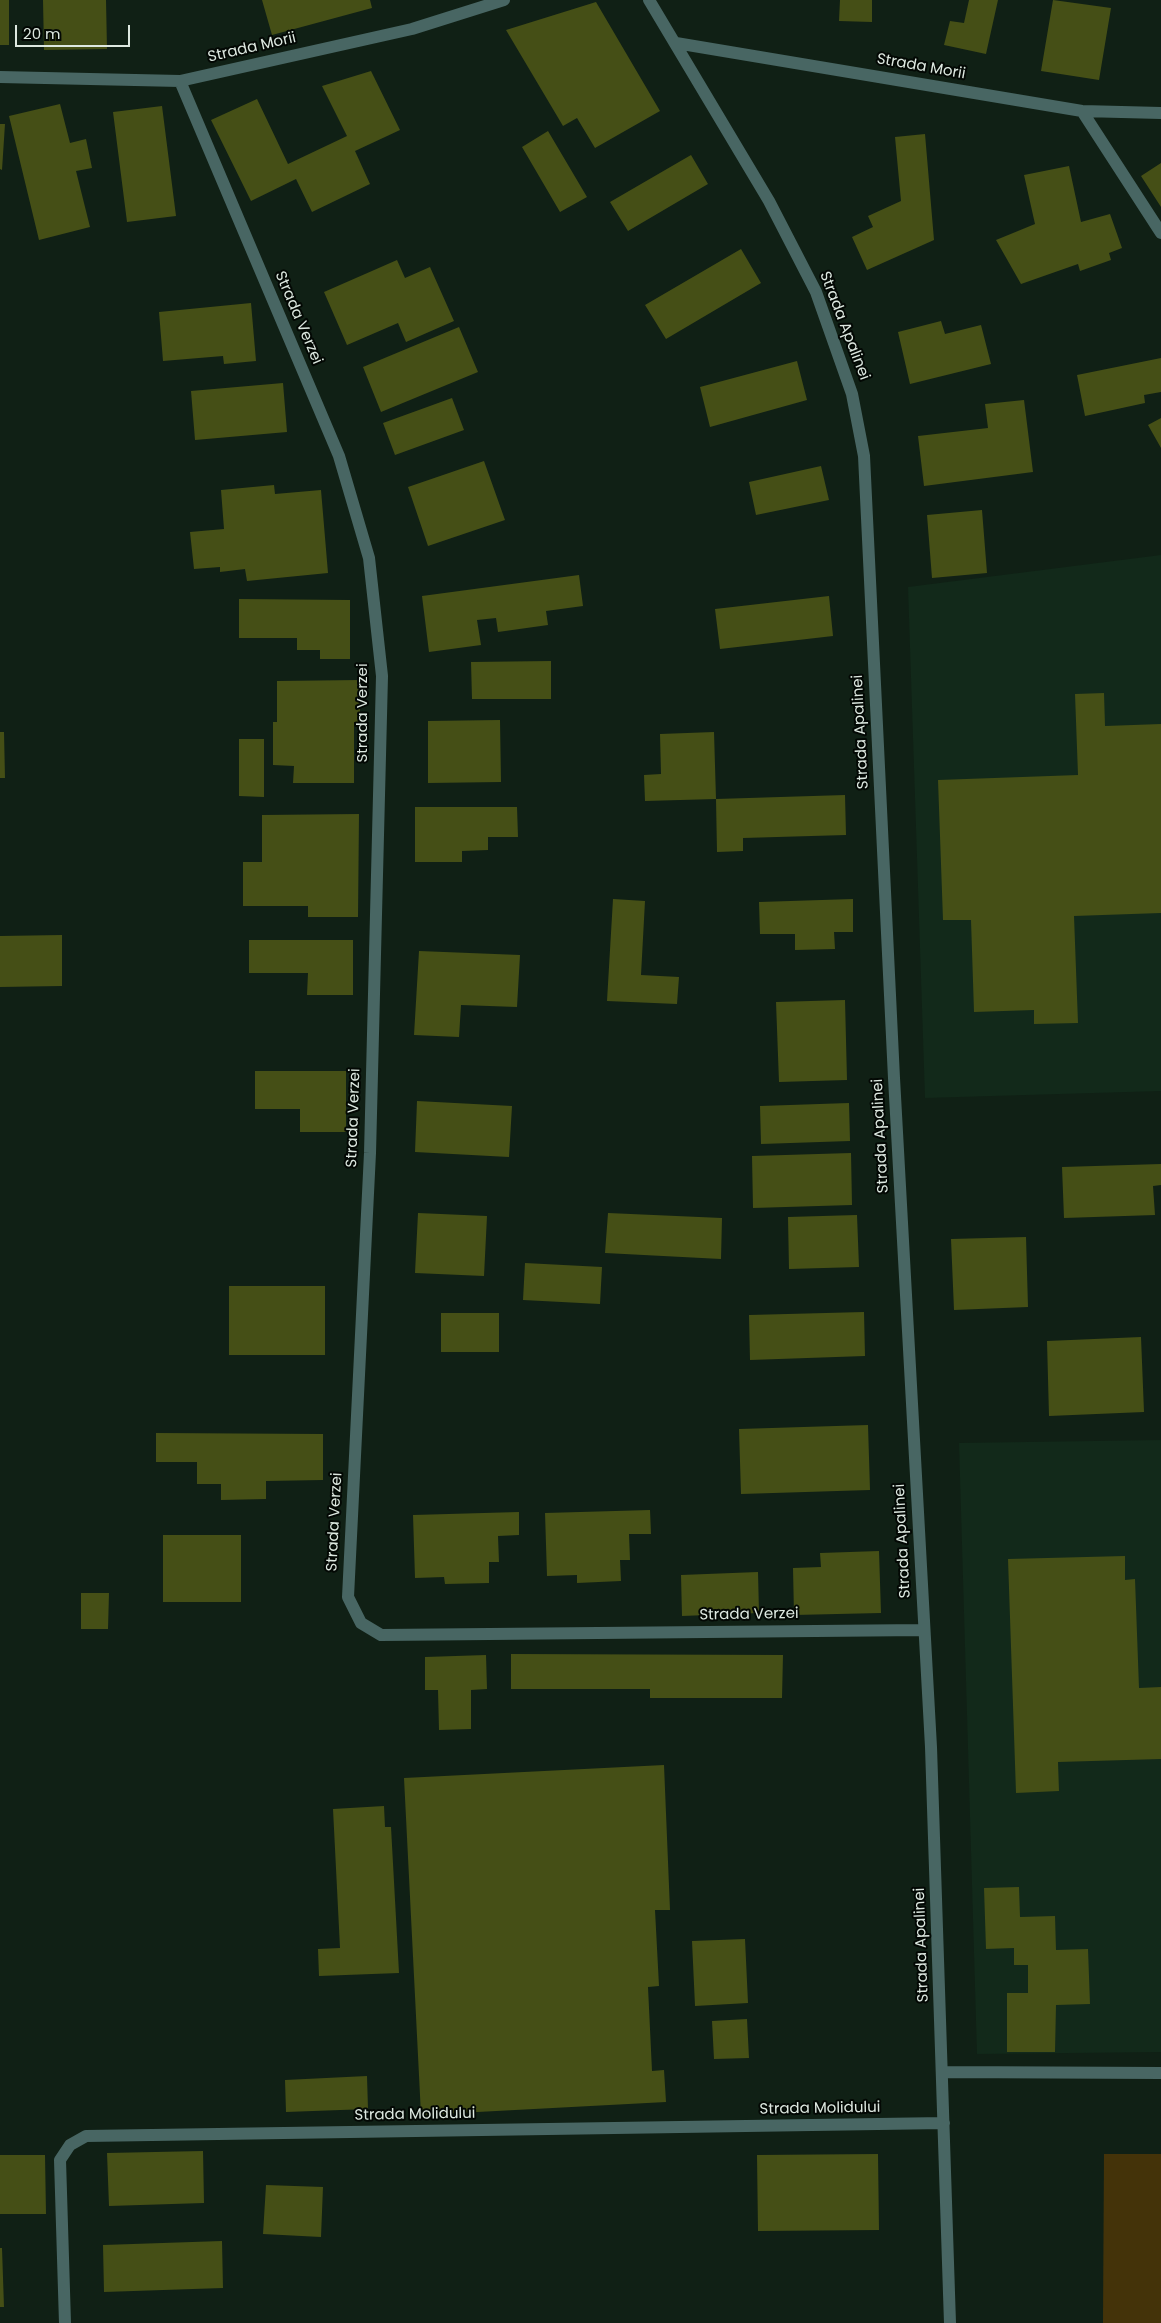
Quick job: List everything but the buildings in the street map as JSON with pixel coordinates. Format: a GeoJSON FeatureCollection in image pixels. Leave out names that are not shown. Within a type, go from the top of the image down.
{"type":"FeatureCollection","features":[{"type":"Feature","properties":{"kind":"street","name":"Strada Morii"},"geometry":{"type":"LineString","coordinates":[[0,77],[180,81],[412,29],[504,0]]}},
{"type":"Feature","properties":{"kind":"street","name":"Strada Apalinei"},"geometry":{"type":"LineString","coordinates":[[649,0],[769,201],[816,292],[852,394],[864,456],[924,1630],[932,1747],[950,2323]]}},
{"type":"Feature","properties":{"kind":"street","name":"Strada Morii"},"geometry":{"type":"LineString","coordinates":[[676,43],[1082,111],[1161,113]]}},
{"type":"Feature","properties":{"kind":"street","name":"Strada Verzei"},"geometry":{"type":"LineString","coordinates":[[180,81],[339,456],[369,558],[382,676],[370,1153],[348,1597],[361,1623],[381,1635],[924,1630]]}},
{"type":"Feature","properties":{"kind":"street"},"geometry":{"type":"LineString","coordinates":[[1082,111],[1161,233]]}},
{"type":"Feature","properties":{"kind":"street"},"geometry":{"type":"LineString","coordinates":[[943,2072],[1161,2072]]}},
{"type":"Feature","properties":{"kind":"street","name":"Strada Molidului"},"geometry":{"type":"LineString","coordinates":[[65,2323],[60,2160],[70,2146],[86,2136],[944,2123]]}},
{"type":"Feature","properties":{"kind":"shaded area"},"geometry":{"type":"Polygon","coordinates":[[[1161,555],[1161,1091],[925,1098],[908,587],[1161,555]]]}},
{"type":"Feature","properties":{"kind":"shaded area"},"geometry":{"type":"Polygon","coordinates":[[[1161,1440],[1161,2052],[977,2054],[959,1443],[1161,1440]]]}},
{"type":"Feature","properties":{"kind":"shaded area"},"geometry":{"type":"Polygon","coordinates":[[[1104,2154],[1161,2154],[1161,2323],[1103,2323],[1104,2154]]]}}]}
